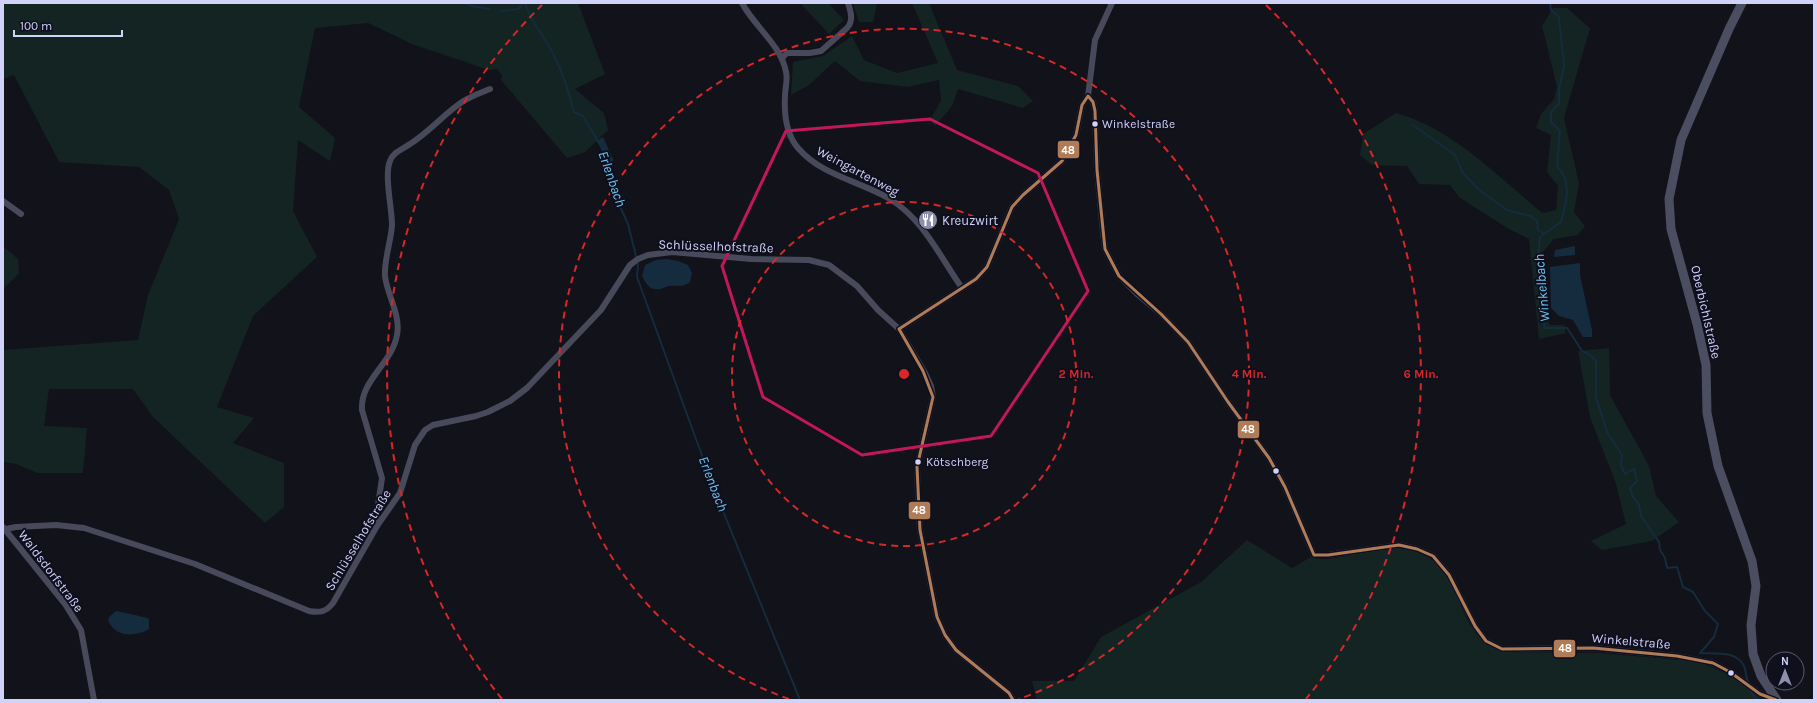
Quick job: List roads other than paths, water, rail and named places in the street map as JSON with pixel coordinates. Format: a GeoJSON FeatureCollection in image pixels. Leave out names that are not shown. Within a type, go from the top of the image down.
{"type":"FeatureCollection","features":[{"type":"Feature","properties":{"kind":"street","name":"Weingartenweg"},"geometry":{"type":"LineString","coordinates":[[742,3],[782,58],[786,72],[786,123],[797,148],[815,163],[849,181],[889,199],[908,212],[932,241],[962,288]]}},
{"type":"Feature","properties":{"kind":"street"},"geometry":{"type":"LineString","coordinates":[[782,58],[787,53],[816,53],[821,51],[850,26],[852,16],[848,3]]}},
{"type":"Feature","properties":{"kind":"street","name":"Winkelstraße"},"geometry":{"type":"LineString","coordinates":[[1112,3],[1095,40],[1088,96],[1095,111],[1097,170],[1105,249],[1119,276],[1137,294],[1161,314],[1188,342],[1228,402],[1269,458],[1285,487],[1314,555],[1328,555],[1399,545],[1417,549],[1433,556],[1449,575],[1475,626],[1486,641],[1502,649],[1593,648],[1677,656],[1713,663],[1730,672],[1760,694],[1776,700]]}},
{"type":"Feature","properties":{"kind":"street","name":"Oberbichlstraße"},"geometry":{"type":"LineString","coordinates":[[1742,3],[1729,29],[1681,140],[1669,199],[1671,229],[1698,324],[1706,365],[1707,413],[1718,466],[1752,561],[1756,586],[1751,625],[1753,654],[1761,676],[1776,700]]}},
{"type":"Feature","properties":{"kind":"street"},"geometry":{"type":"LineString","coordinates":[[377,526],[377,512],[382,478],[362,410],[362,403],[365,389],[389,357],[398,334],[396,318],[385,277],[385,263],[390,245],[392,225],[388,172],[390,161],[396,153],[422,135],[462,102],[490,90]]}},
{"type":"Feature","properties":{"kind":"street"},"geometry":{"type":"LineString","coordinates":[[899,329],[976,279],[987,267],[1012,207],[1023,195],[1062,161],[1076,135],[1082,105],[1088,96]]}},
{"type":"Feature","properties":{"kind":"street"},"geometry":{"type":"LineString","coordinates":[[3,201],[21,214]]}},
{"type":"Feature","properties":{"kind":"street","name":"Schlüsselhofstraße"},"geometry":{"type":"LineString","coordinates":[[5,528],[56,525],[84,528],[195,564],[302,608],[318,613],[323,612],[333,603],[377,526],[400,492],[415,445],[425,430],[433,425],[488,412],[510,401],[526,388],[601,310],[630,265],[638,259],[648,255],[672,252],[751,259],[809,260],[834,268],[857,286],[878,310],[899,329],[925,373],[931,386],[933,397],[917,468],[918,493],[920,530],[937,617],[945,635],[956,650],[1009,693],[1013,700]]}},
{"type":"Feature","properties":{"kind":"street","name":"Waldsdorfstraße"},"geometry":{"type":"LineString","coordinates":[[5,528],[65,604],[81,630],[94,700]]}},
{"type":"Feature","properties":{"kind":"water"},"geometry":{"type":"Polygon","coordinates":[[[603,137],[614,161],[610,162],[598,140],[603,137]]]}},
{"type":"Feature","properties":{"kind":"water"},"geometry":{"type":"Polygon","coordinates":[[[1575,246],[1575,255],[1554,257],[1555,250],[1575,246]]]}},
{"type":"Feature","properties":{"kind":"water"},"geometry":{"type":"Polygon","coordinates":[[[667,259],[688,265],[692,273],[690,282],[682,286],[668,286],[661,289],[651,288],[642,276],[645,265],[656,260],[667,259]]]}},
{"type":"Feature","properties":{"kind":"water"},"geometry":{"type":"Polygon","coordinates":[[[1580,263],[1580,275],[1592,330],[1592,337],[1583,337],[1573,320],[1559,316],[1551,308],[1550,267],[1580,263]]]}},
{"type":"Feature","properties":{"kind":"water"},"geometry":{"type":"Polygon","coordinates":[[[116,611],[149,619],[149,629],[138,634],[121,633],[111,626],[108,620],[109,617],[116,611]]]}},
{"type":"Feature","properties":{"kind":"waterway"},"geometry":{"type":"LineString","coordinates":[[466,3],[471,6],[490,9]]}},
{"type":"Feature","properties":{"kind":"waterway"},"geometry":{"type":"LineString","coordinates":[[501,11],[518,9],[524,3]]}},
{"type":"Feature","properties":{"kind":"waterway","name":"Erlenbach"},"geometry":{"type":"LineString","coordinates":[[525,3],[532,19],[560,68],[574,112],[583,116],[607,157],[619,204],[628,224],[636,256]]}},
{"type":"Feature","properties":{"kind":"waterway","name":"Winkelbach"},"geometry":{"type":"LineString","coordinates":[[1550,3],[1551,10],[1559,17],[1564,66],[1559,90],[1559,104],[1551,112],[1551,122],[1560,131],[1557,166],[1565,179],[1567,193],[1561,222],[1540,237],[1538,283],[1542,318],[1545,328],[1567,328],[1582,351],[1590,355],[1596,361],[1596,397],[1607,432],[1622,455],[1621,465],[1625,474],[1634,469],[1637,481],[1630,488],[1633,497],[1639,504],[1641,516],[1659,542],[1660,550],[1665,558],[1667,568],[1677,567],[1683,587],[1693,592],[1705,611],[1718,624],[1714,637],[1700,653],[1718,653],[1736,657],[1744,666],[1748,682]]}},
{"type":"Feature","properties":{"kind":"waterway"},"geometry":{"type":"LineString","coordinates":[[1413,125],[1455,155],[1463,173],[1478,189],[1507,210],[1530,216],[1537,221],[1538,230],[1545,234]]}},
{"type":"Feature","properties":{"kind":"waterway","name":"Erlenbach"},"geometry":{"type":"LineString","coordinates":[[638,264],[637,277],[716,494],[800,700]]}},
{"type":"Feature","properties":{"kind":"waterway","name":"Winkelbach"},"geometry":{"type":"LineString","coordinates":[[1749,688],[1756,700]]}},
{"type":"Feature","properties":{"kind":"place","name":"Winkelstraße"},"geometry":{"type":"Point","coordinates":[1095,124]}},
{"type":"Feature","properties":{"kind":"place","name":"Kreuzwirt"},"geometry":{"type":"Point","coordinates":[928,220]}},
{"type":"Feature","properties":{"kind":"place","name":"Kötschberg"},"geometry":{"type":"Point","coordinates":[918,462]}}]}
